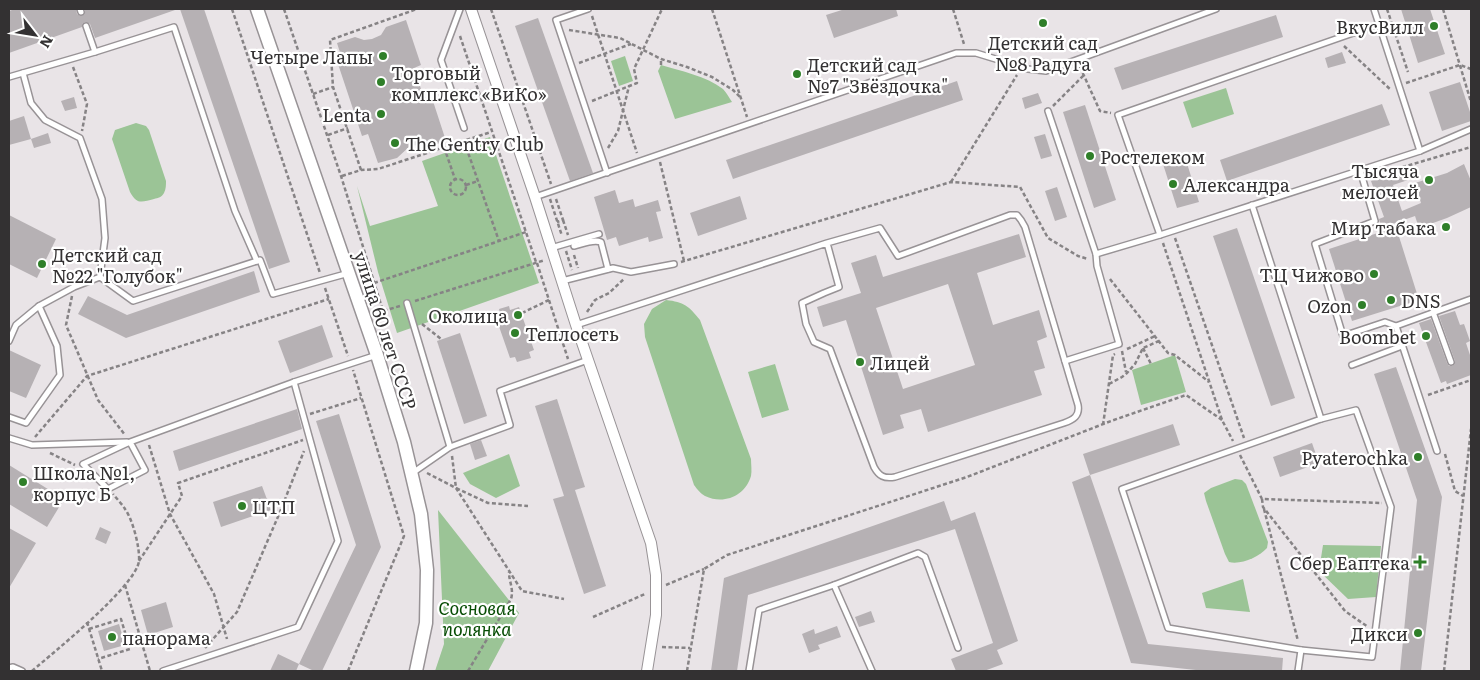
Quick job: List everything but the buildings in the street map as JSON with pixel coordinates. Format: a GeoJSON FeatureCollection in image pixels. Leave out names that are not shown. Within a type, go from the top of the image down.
{"type":"FeatureCollection","features":[{"type":"Feature","properties":{"kind":"street","name":"улица 60 лет СССР"},"geometry":{"type":"LineString","coordinates":[[257,9],[349,273],[415,471],[427,570],[426,623],[416,671]]}},
{"type":"Feature","properties":{"kind":"street"},"geometry":{"type":"LineString","coordinates":[[471,9],[535,197],[561,281],[580,323],[588,360],[652,543],[656,575],[656,615],[647,671]]}},
{"type":"Feature","properties":{"kind":"lane"},"geometry":{"type":"LineString","coordinates":[[460,9],[441,60],[464,128]]}},
{"type":"Feature","properties":{"kind":"lane"},"geometry":{"type":"LineString","coordinates":[[588,9],[556,20],[607,173]]}},
{"type":"Feature","properties":{"kind":"lane"},"geometry":{"type":"LineString","coordinates":[[535,197],[956,53],[976,53],[1021,67],[1046,71],[1216,9]]}},
{"type":"Feature","properties":{"kind":"lane"},"geometry":{"type":"LineString","coordinates":[[1374,9],[1420,151]]}},
{"type":"Feature","properties":{"kind":"lane"},"geometry":{"type":"LineString","coordinates":[[1160,235],[1118,115],[1379,24]]}},
{"type":"Feature","properties":{"kind":"lane"},"geometry":{"type":"LineString","coordinates":[[86,26],[95,52]]}},
{"type":"Feature","properties":{"kind":"lane"},"geometry":{"type":"LineString","coordinates":[[9,77],[174,27],[235,211],[257,261]]}},
{"type":"Feature","properties":{"kind":"lane"},"geometry":{"type":"LineString","coordinates":[[23,73],[31,103],[45,120],[80,138],[102,199],[105,238],[100,277]]}},
{"type":"Feature","properties":{"kind":"lane"},"geometry":{"type":"LineString","coordinates":[[1048,111],[1096,254],[1096,261],[1119,344],[1065,361]]}},
{"type":"Feature","properties":{"kind":"lane"},"geometry":{"type":"LineString","coordinates":[[1096,254],[1420,151],[1471,129]]}},
{"type":"Feature","properties":{"kind":"lane"},"geometry":{"type":"LineString","coordinates":[[1360,170],[1375,221],[1315,244],[1342,336],[1385,322],[1396,326],[1471,299]]}},
{"type":"Feature","properties":{"kind":"lane"},"geometry":{"type":"LineString","coordinates":[[1252,205],[1321,419]]}},
{"type":"Feature","properties":{"kind":"lane"},"geometry":{"type":"LineString","coordinates":[[580,323],[827,243],[880,228],[898,256],[1010,215],[1017,215],[1025,227],[1065,361],[1079,410],[1075,418],[1071,421],[895,477],[885,478],[877,473],[830,350],[814,342],[806,324],[802,303],[839,287],[827,243]]}},
{"type":"Feature","properties":{"kind":"lane"},"geometry":{"type":"LineString","coordinates":[[552,252],[599,234]]}},
{"type":"Feature","properties":{"kind":"lane"},"geometry":{"type":"LineString","coordinates":[[574,246],[601,242],[608,269]]}},
{"type":"Feature","properties":{"kind":"lane"},"geometry":{"type":"LineString","coordinates":[[100,277],[133,301],[260,260],[273,294],[349,273]]}},
{"type":"Feature","properties":{"kind":"lane"},"geometry":{"type":"LineString","coordinates":[[561,281],[613,268],[631,272],[674,264]]}},
{"type":"Feature","properties":{"kind":"lane"},"geometry":{"type":"LineString","coordinates":[[9,341],[16,325],[40,306],[74,287],[100,277]]}},
{"type":"Feature","properties":{"kind":"lane"},"geometry":{"type":"LineString","coordinates":[[407,303],[450,448]]}},
{"type":"Feature","properties":{"kind":"lane"},"geometry":{"type":"LineString","coordinates":[[9,417],[26,423],[60,375],[58,346],[40,306]]}},
{"type":"Feature","properties":{"kind":"lane"},"geometry":{"type":"LineString","coordinates":[[1433,312],[1451,362]]}},
{"type":"Feature","properties":{"kind":"lane"},"geometry":{"type":"LineString","coordinates":[[1396,326],[1437,451]]}},
{"type":"Feature","properties":{"kind":"lane"},"geometry":{"type":"LineString","coordinates":[[1352,365],[1402,346]]}},
{"type":"Feature","properties":{"kind":"lane"},"geometry":{"type":"LineString","coordinates":[[130,442],[145,470],[108,489],[83,464],[130,442],[146,436],[294,382],[377,355]]}},
{"type":"Feature","properties":{"kind":"lane"},"geometry":{"type":"LineString","coordinates":[[415,471],[450,448],[510,425],[500,391],[588,360]]}},
{"type":"Feature","properties":{"kind":"lane"},"geometry":{"type":"LineString","coordinates":[[164,671],[298,627],[338,541],[294,382]]}},
{"type":"Feature","properties":{"kind":"lane"},"geometry":{"type":"LineString","coordinates":[[1356,410],[1390,503],[1391,508],[1372,657],[1301,650],[1168,628],[1122,489],[1321,419],[1356,410]]}},
{"type":"Feature","properties":{"kind":"lane"},"geometry":{"type":"LineString","coordinates":[[9,438],[31,444],[130,442]]}},
{"type":"Feature","properties":{"kind":"lane"},"geometry":{"type":"LineString","coordinates":[[749,671],[759,610],[918,554],[925,557],[958,648]]}},
{"type":"Feature","properties":{"kind":"lane"},"geometry":{"type":"LineString","coordinates":[[834,585],[872,671]]}},
{"type":"Feature","properties":{"kind":"lane"},"geometry":{"type":"LineString","coordinates":[[1298,671],[1301,650]]}},
{"type":"Feature","properties":{"kind":"lane"},"geometry":{"type":"LineString","coordinates":[[9,668],[13,666],[22,671]]}},
{"type":"Feature","properties":{"kind":"path"},"geometry":{"type":"LineString","coordinates":[[232,9],[350,363],[404,536],[348,671]]}},
{"type":"Feature","properties":{"kind":"path"},"geometry":{"type":"LineString","coordinates":[[284,9],[328,135],[383,311],[536,262],[552,252]]}},
{"type":"Feature","properties":{"kind":"path"},"geometry":{"type":"LineString","coordinates":[[361,170],[333,87],[330,40],[417,9]]}},
{"type":"Feature","properties":{"kind":"path"},"geometry":{"type":"LineString","coordinates":[[491,9],[563,220],[557,222]]}},
{"type":"Feature","properties":{"kind":"path"},"geometry":{"type":"LineString","coordinates":[[588,9],[598,34],[639,162]]}},
{"type":"Feature","properties":{"kind":"path"},"geometry":{"type":"LineString","coordinates":[[584,104],[637,83],[634,69],[662,9]]}},
{"type":"Feature","properties":{"kind":"path"},"geometry":{"type":"LineString","coordinates":[[712,9],[750,124]]}},
{"type":"Feature","properties":{"kind":"path"},"geometry":{"type":"LineString","coordinates":[[953,9],[967,53]]}},
{"type":"Feature","properties":{"kind":"path"},"geometry":{"type":"LineString","coordinates":[[1387,9],[1408,72]]}},
{"type":"Feature","properties":{"kind":"path"},"geometry":{"type":"LineString","coordinates":[[1443,9],[1471,102]]}},
{"type":"Feature","properties":{"kind":"path"},"geometry":{"type":"LineString","coordinates":[[556,20],[565,29],[620,38],[661,59],[712,77],[733,90],[741,98]]}},
{"type":"Feature","properties":{"kind":"path"},"geometry":{"type":"LineString","coordinates":[[455,23],[570,366]]}},
{"type":"Feature","properties":{"kind":"path"},"geometry":{"type":"LineString","coordinates":[[1337,39],[1404,103]]}},
{"type":"Feature","properties":{"kind":"path"},"geometry":{"type":"LineString","coordinates":[[571,66],[631,44]]}},
{"type":"Feature","properties":{"kind":"path"},"geometry":{"type":"LineString","coordinates":[[70,59],[87,104],[80,138]]}},
{"type":"Feature","properties":{"kind":"path"},"geometry":{"type":"LineString","coordinates":[[661,59],[661,66]]}},
{"type":"Feature","properties":{"kind":"path"},"geometry":{"type":"LineString","coordinates":[[1076,60],[1100,111],[1118,115]]}},
{"type":"Feature","properties":{"kind":"path"},"geometry":{"type":"LineString","coordinates":[[1399,85],[1460,65],[1471,69]]}},
{"type":"Feature","properties":{"kind":"path"},"geometry":{"type":"LineString","coordinates":[[950,182],[1021,67]]}},
{"type":"Feature","properties":{"kind":"path"},"geometry":{"type":"LineString","coordinates":[[1048,111],[1084,75]]}},
{"type":"Feature","properties":{"kind":"path"},"geometry":{"type":"LineString","coordinates":[[1465,84],[1471,82]]}},
{"type":"Feature","properties":{"kind":"path"},"geometry":{"type":"LineString","coordinates":[[600,154],[609,146],[618,131],[629,86]]}},
{"type":"Feature","properties":{"kind":"path"},"geometry":{"type":"LineString","coordinates":[[314,94],[333,87]]}},
{"type":"Feature","properties":{"kind":"path"},"geometry":{"type":"LineString","coordinates":[[328,135],[348,128]]}},
{"type":"Feature","properties":{"kind":"path"},"geometry":{"type":"LineString","coordinates":[[341,176],[361,170],[378,169],[491,132]]}},
{"type":"Feature","properties":{"kind":"path"},"geometry":{"type":"LineString","coordinates":[[464,141],[499,241]]}},
{"type":"Feature","properties":{"kind":"path"},"geometry":{"type":"LineString","coordinates":[[444,147],[455,179]]}},
{"type":"Feature","properties":{"kind":"path"},"geometry":{"type":"LineString","coordinates":[[659,156],[684,261]]}},
{"type":"Feature","properties":{"kind":"path"},"geometry":{"type":"LineString","coordinates":[[455,179],[462,179],[466,184],[466,191],[461,195],[454,195],[450,190],[450,184],[455,179]]}},
{"type":"Feature","properties":{"kind":"path"},"geometry":{"type":"LineString","coordinates":[[466,184],[478,180]]}},
{"type":"Feature","properties":{"kind":"path"},"geometry":{"type":"LineString","coordinates":[[374,283],[526,232]]}},
{"type":"Feature","properties":{"kind":"path"},"geometry":{"type":"LineString","coordinates":[[1160,235],[1222,420],[1262,499],[1301,650]]}},
{"type":"Feature","properties":{"kind":"path"},"geometry":{"type":"LineString","coordinates":[[1174,236],[1246,445]]}},
{"type":"Feature","properties":{"kind":"path"},"geometry":{"type":"LineString","coordinates":[[1096,261],[1168,353],[1175,356],[1210,383]]}},
{"type":"Feature","properties":{"kind":"path"},"geometry":{"type":"LineString","coordinates":[[580,323],[595,300],[608,293],[631,272]]}},
{"type":"Feature","properties":{"kind":"path"},"geometry":{"type":"LineString","coordinates":[[74,287],[66,324],[98,400],[130,442]]}},
{"type":"Feature","properties":{"kind":"path"},"geometry":{"type":"LineString","coordinates":[[82,470],[31,444],[88,376],[329,299]]}},
{"type":"Feature","properties":{"kind":"path"},"geometry":{"type":"LineString","coordinates":[[522,313],[549,300]]}},
{"type":"Feature","properties":{"kind":"path"},"geometry":{"type":"LineString","coordinates":[[410,313],[441,339]]}},
{"type":"Feature","properties":{"kind":"path"},"geometry":{"type":"LineString","coordinates":[[1103,425],[1113,355],[1155,336]]}},
{"type":"Feature","properties":{"kind":"path"},"geometry":{"type":"LineString","coordinates":[[1109,384],[1127,373],[1135,364],[1143,348],[1159,341]]}},
{"type":"Feature","properties":{"kind":"path"},"geometry":{"type":"LineString","coordinates":[[1143,348],[1151,364]]}},
{"type":"Feature","properties":{"kind":"path"},"geometry":{"type":"LineString","coordinates":[[1122,351],[1127,373]]}},
{"type":"Feature","properties":{"kind":"path"},"geometry":{"type":"LineString","coordinates":[[1427,395],[1471,380]]}},
{"type":"Feature","properties":{"kind":"path"},"geometry":{"type":"LineString","coordinates":[[686,671],[704,569],[727,556],[967,477],[1186,394],[1222,420]]}},
{"type":"Feature","properties":{"kind":"path"},"geometry":{"type":"LineString","coordinates":[[303,416],[361,398]]}},
{"type":"Feature","properties":{"kind":"path"},"geometry":{"type":"LineString","coordinates":[[1444,671],[1471,429]]}},
{"type":"Feature","properties":{"kind":"path"},"geometry":{"type":"LineString","coordinates":[[146,436],[170,514],[214,594],[227,639]]}},
{"type":"Feature","properties":{"kind":"path"},"geometry":{"type":"LineString","coordinates":[[32,671],[115,597],[130,579],[182,496],[178,483],[309,438]]}},
{"type":"Feature","properties":{"kind":"path"},"geometry":{"type":"LineString","coordinates":[[193,661],[237,612],[309,438]]}},
{"type":"Feature","properties":{"kind":"path"},"geometry":{"type":"LineString","coordinates":[[450,448],[456,488],[522,591],[564,599]]}},
{"type":"Feature","properties":{"kind":"path"},"geometry":{"type":"LineString","coordinates":[[1444,452],[1455,490],[1463,497]]}},
{"type":"Feature","properties":{"kind":"path"},"geometry":{"type":"LineString","coordinates":[[415,471],[488,503],[528,506]]}},
{"type":"Feature","properties":{"kind":"path"},"geometry":{"type":"LineString","coordinates":[[108,489],[126,510],[136,537],[139,562]]}},
{"type":"Feature","properties":{"kind":"path"},"geometry":{"type":"LineString","coordinates":[[1262,499],[1390,503]]}},
{"type":"Feature","properties":{"kind":"path"},"geometry":{"type":"LineString","coordinates":[[1263,507],[1345,611],[1375,632]]}},
{"type":"Feature","properties":{"kind":"path"},"geometry":{"type":"LineString","coordinates":[[468,671],[511,599],[513,590],[509,579],[509,570]]}},
{"type":"Feature","properties":{"kind":"path"},"geometry":{"type":"LineString","coordinates":[[125,585],[150,671]]}},
{"type":"Feature","properties":{"kind":"path"},"geometry":{"type":"LineString","coordinates":[[89,628],[121,619],[130,649],[98,659]]}},
{"type":"Feature","properties":{"kind":"path"},"geometry":{"type":"LineString","coordinates":[[87,622],[102,671]]}},
{"type":"Feature","properties":{"kind":"path"},"geometry":{"type":"LineString","coordinates":[[651,646],[690,648]]}},
{"type":"Feature","properties":{"kind":"green space"},"geometry":{"type":"Polygon","coordinates":[[[625,56],[633,81],[619,86],[611,61],[625,56]]]}},
{"type":"Feature","properties":{"kind":"green space"},"geometry":{"type":"Polygon","coordinates":[[[661,65],[693,74],[716,84],[726,92],[732,102],[675,119],[658,71],[661,65]]]}},
{"type":"Feature","properties":{"kind":"green space"},"geometry":{"type":"Polygon","coordinates":[[[1226,88],[1234,114],[1192,128],[1183,102],[1226,88]]]}},
{"type":"Feature","properties":{"kind":"green space"},"geometry":{"type":"Polygon","coordinates":[[[136,123],[146,126],[149,130],[166,181],[165,190],[162,195],[143,202],[135,199],[130,192],[112,139],[115,130],[136,123]]]}},
{"type":"Feature","properties":{"kind":"green space"},"geometry":{"type":"Polygon","coordinates":[[[490,137],[539,283],[397,333],[378,272],[357,186],[370,226],[438,206],[422,161],[490,137]]]}},
{"type":"Feature","properties":{"kind":"green space"},"geometry":{"type":"Polygon","coordinates":[[[666,300],[686,306],[700,320],[751,459],[751,476],[748,483],[744,489],[733,497],[712,499],[704,495],[694,485],[645,337],[644,324],[652,309],[666,300]]]}},
{"type":"Feature","properties":{"kind":"green space"},"geometry":{"type":"Polygon","coordinates":[[[1175,355],[1186,392],[1141,405],[1132,370],[1175,355]]]}},
{"type":"Feature","properties":{"kind":"green space"},"geometry":{"type":"Polygon","coordinates":[[[775,364],[789,410],[762,418],[748,372],[775,364]]]}},
{"type":"Feature","properties":{"kind":"green space"},"geometry":{"type":"Polygon","coordinates":[[[509,454],[520,486],[496,498],[470,484],[463,473],[509,454]]]}},
{"type":"Feature","properties":{"kind":"green space"},"geometry":{"type":"Polygon","coordinates":[[[1235,479],[1242,480],[1246,484],[1268,542],[1267,548],[1250,560],[1234,563],[1229,562],[1225,554],[1204,493],[1211,488],[1235,479]]]}},
{"type":"Feature","properties":{"kind":"green space","name":"Сосновая полянка"},"geometry":{"type":"Polygon","coordinates":[[[438,510],[519,613],[488,671],[435,671],[444,644],[438,510]]]}},
{"type":"Feature","properties":{"kind":"green space"},"geometry":{"type":"Polygon","coordinates":[[[1323,545],[1381,546],[1376,597],[1348,599],[1319,571],[1323,545]]]}},
{"type":"Feature","properties":{"kind":"green space"},"geometry":{"type":"Polygon","coordinates":[[[1243,579],[1250,612],[1206,608],[1202,593],[1243,579]]]}},
{"type":"Feature","properties":{"kind":"place","name":"Детский сад №8 Радуга"},"geometry":{"type":"Point","coordinates":[1043,23]}},
{"type":"Feature","properties":{"kind":"place","name":"ВкусВилл"},"geometry":{"type":"Point","coordinates":[1434,26]}},
{"type":"Feature","properties":{"kind":"place","name":"Четыре Лапы"},"geometry":{"type":"Point","coordinates":[383,56]}},
{"type":"Feature","properties":{"kind":"place","name":"Детский сад №7 \"Звёздочка\""},"geometry":{"type":"Point","coordinates":[797,74]}},
{"type":"Feature","properties":{"kind":"place","name":"Торговый комплекс «ВиКо»"},"geometry":{"type":"Point","coordinates":[381,82]}},
{"type":"Feature","properties":{"kind":"place","name":"Lenta"},"geometry":{"type":"Point","coordinates":[381,114]}},
{"type":"Feature","properties":{"kind":"place","name":"The Gentry Club"},"geometry":{"type":"Point","coordinates":[395,143]}},
{"type":"Feature","properties":{"kind":"place","name":"Ростелеком"},"geometry":{"type":"Point","coordinates":[1090,156]}},
{"type":"Feature","properties":{"kind":"place","name":"Тысяча мелочей"},"geometry":{"type":"Point","coordinates":[1429,180]}},
{"type":"Feature","properties":{"kind":"place","name":"Александра"},"geometry":{"type":"Point","coordinates":[1173,184]}},
{"type":"Feature","properties":{"kind":"place","name":"Мир табака"},"geometry":{"type":"Point","coordinates":[1446,227]}},
{"type":"Feature","properties":{"kind":"place","name":"Детский сад №22 \"Голубок\""},"geometry":{"type":"Point","coordinates":[42,264]}},
{"type":"Feature","properties":{"kind":"place","name":"ТЦ Чижово"},"geometry":{"type":"Point","coordinates":[1374,274]}},
{"type":"Feature","properties":{"kind":"place","name":"DNS"},"geometry":{"type":"Point","coordinates":[1391,300]}},
{"type":"Feature","properties":{"kind":"place","name":"Ozon"},"geometry":{"type":"Point","coordinates":[1362,305]}},
{"type":"Feature","properties":{"kind":"place","name":"Околица"},"geometry":{"type":"Point","coordinates":[518,315]}},
{"type":"Feature","properties":{"kind":"place","name":"Теплосеть"},"geometry":{"type":"Point","coordinates":[515,333]}},
{"type":"Feature","properties":{"kind":"place","name":"Boombet"},"geometry":{"type":"Point","coordinates":[1426,336]}},
{"type":"Feature","properties":{"kind":"place","name":"Лицей"},"geometry":{"type":"Point","coordinates":[860,362]}},
{"type":"Feature","properties":{"kind":"place","name":"Pyaterochka"},"geometry":{"type":"Point","coordinates":[1418,457]}},
{"type":"Feature","properties":{"kind":"place","name":"Школа №1, корпус Б"},"geometry":{"type":"Point","coordinates":[23,482]}},
{"type":"Feature","properties":{"kind":"place","name":"ЦТП"},"geometry":{"type":"Point","coordinates":[242,506]}},
{"type":"Feature","properties":{"kind":"place","name":"Сбер Еаптека"},"geometry":{"type":"Point","coordinates":[1420,562]}},
{"type":"Feature","properties":{"kind":"place","name":"Дикси"},"geometry":{"type":"Point","coordinates":[1418,633]}},
{"type":"Feature","properties":{"kind":"place","name":"панорама"},"geometry":{"type":"Point","coordinates":[112,637]}}]}
